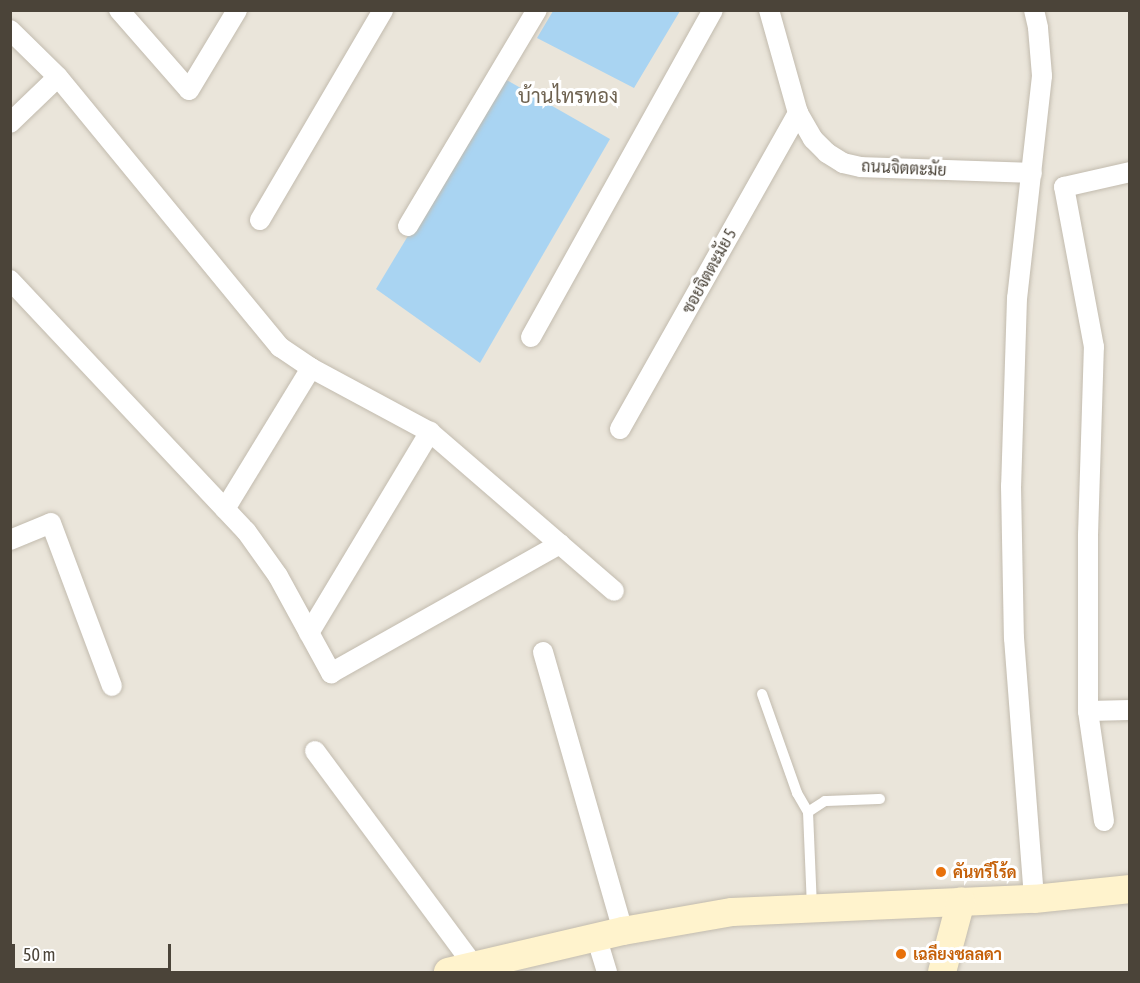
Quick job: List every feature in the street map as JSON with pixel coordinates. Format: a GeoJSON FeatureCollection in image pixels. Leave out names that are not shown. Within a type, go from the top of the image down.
{"type":"FeatureCollection","features":[{"type":"Feature","properties":{"kind":"street"},"geometry":{"type":"LineString","coordinates":[[119,10],[189,90],[237,10]]}},
{"type":"Feature","properties":{"kind":"street"},"geometry":{"type":"LineString","coordinates":[[260,220],[383,10]]}},
{"type":"Feature","properties":{"kind":"street"},"geometry":{"type":"LineString","coordinates":[[408,226],[537,10]]}},
{"type":"Feature","properties":{"kind":"street"},"geometry":{"type":"LineString","coordinates":[[531,337],[713,10]]}},
{"type":"Feature","properties":{"kind":"street","name":"ถนนจิตตะมัย"},"geometry":{"type":"LineString","coordinates":[[769,10],[798,113],[813,139],[827,153],[843,163],[861,167],[1032,173]]}},
{"type":"Feature","properties":{"kind":"street"},"geometry":{"type":"LineString","coordinates":[[1034,10],[1038,28],[1042,76],[1017,298],[1011,486],[1014,638],[1034,899]]}},
{"type":"Feature","properties":{"kind":"street"},"geometry":{"type":"LineString","coordinates":[[10,30],[58,77],[280,347],[311,368],[430,432],[614,591]]}},
{"type":"Feature","properties":{"kind":"street"},"geometry":{"type":"LineString","coordinates":[[10,123],[58,77]]}},
{"type":"Feature","properties":{"kind":"street","name":"ซอยจิตตะมัย 5"},"geometry":{"type":"LineString","coordinates":[[620,429],[798,113]]}},
{"type":"Feature","properties":{"kind":"street"},"geometry":{"type":"LineString","coordinates":[[1104,821],[1088,711],[1088,535],[1094,347],[1064,187],[1130,172]]}},
{"type":"Feature","properties":{"kind":"street"},"geometry":{"type":"LineString","coordinates":[[10,280],[225,509],[265,555],[331,673],[560,544]]}},
{"type":"Feature","properties":{"kind":"street"},"geometry":{"type":"LineString","coordinates":[[225,509],[311,368]]}},
{"type":"Feature","properties":{"kind":"street"},"geometry":{"type":"LineString","coordinates":[[309,633],[430,432]]}},
{"type":"Feature","properties":{"kind":"street"},"geometry":{"type":"LineString","coordinates":[[10,540],[51,524],[112,686]]}},
{"type":"Feature","properties":{"kind":"street"},"geometry":{"type":"LineString","coordinates":[[543,652],[609,934],[607,972]]}},
{"type":"Feature","properties":{"kind":"street"},"geometry":{"type":"LineString","coordinates":[[1088,711],[1130,710]]}},
{"type":"Feature","properties":{"kind":"street"},"geometry":{"type":"LineString","coordinates":[[315,751],[461,969],[609,934],[732,912],[1034,899],[1130,889]]}},
{"type":"Feature","properties":{"kind":"street"},"geometry":{"type":"LineString","coordinates":[[942,972],[961,901]]}},
{"type":"Feature","properties":{"kind":"lane"},"geometry":{"type":"LineString","coordinates":[[762,694],[797,793],[808,812],[812,908]]}},
{"type":"Feature","properties":{"kind":"lane"},"geometry":{"type":"LineString","coordinates":[[808,812],[825,801],[880,799]]}},
{"type":"Feature","properties":{"kind":"shaded area"},"geometry":{"type":"Polygon","coordinates":[[[10,11],[1129,11],[1129,972],[11,972],[10,11]]]}},
{"type":"Feature","properties":{"kind":"water"},"geometry":{"type":"Polygon","coordinates":[[[553,11],[680,11],[634,88],[537,38],[553,11]]]}},
{"type":"Feature","properties":{"kind":"water"},"geometry":{"type":"Polygon","coordinates":[[[503,78],[610,139],[480,363],[376,289],[503,78]]]}},
{"type":"Feature","properties":{"kind":"place","name":"คันทรีโร้ด"},"geometry":{"type":"Point","coordinates":[941,872]}},
{"type":"Feature","properties":{"kind":"place","name":"เฉลียงชลลดา"},"geometry":{"type":"Point","coordinates":[901,954]}},
{"type":"Feature","properties":{"kind":"district","name":"บ้านไทรทอง"},"geometry":{"type":"Point","coordinates":[568,95]}}]}
